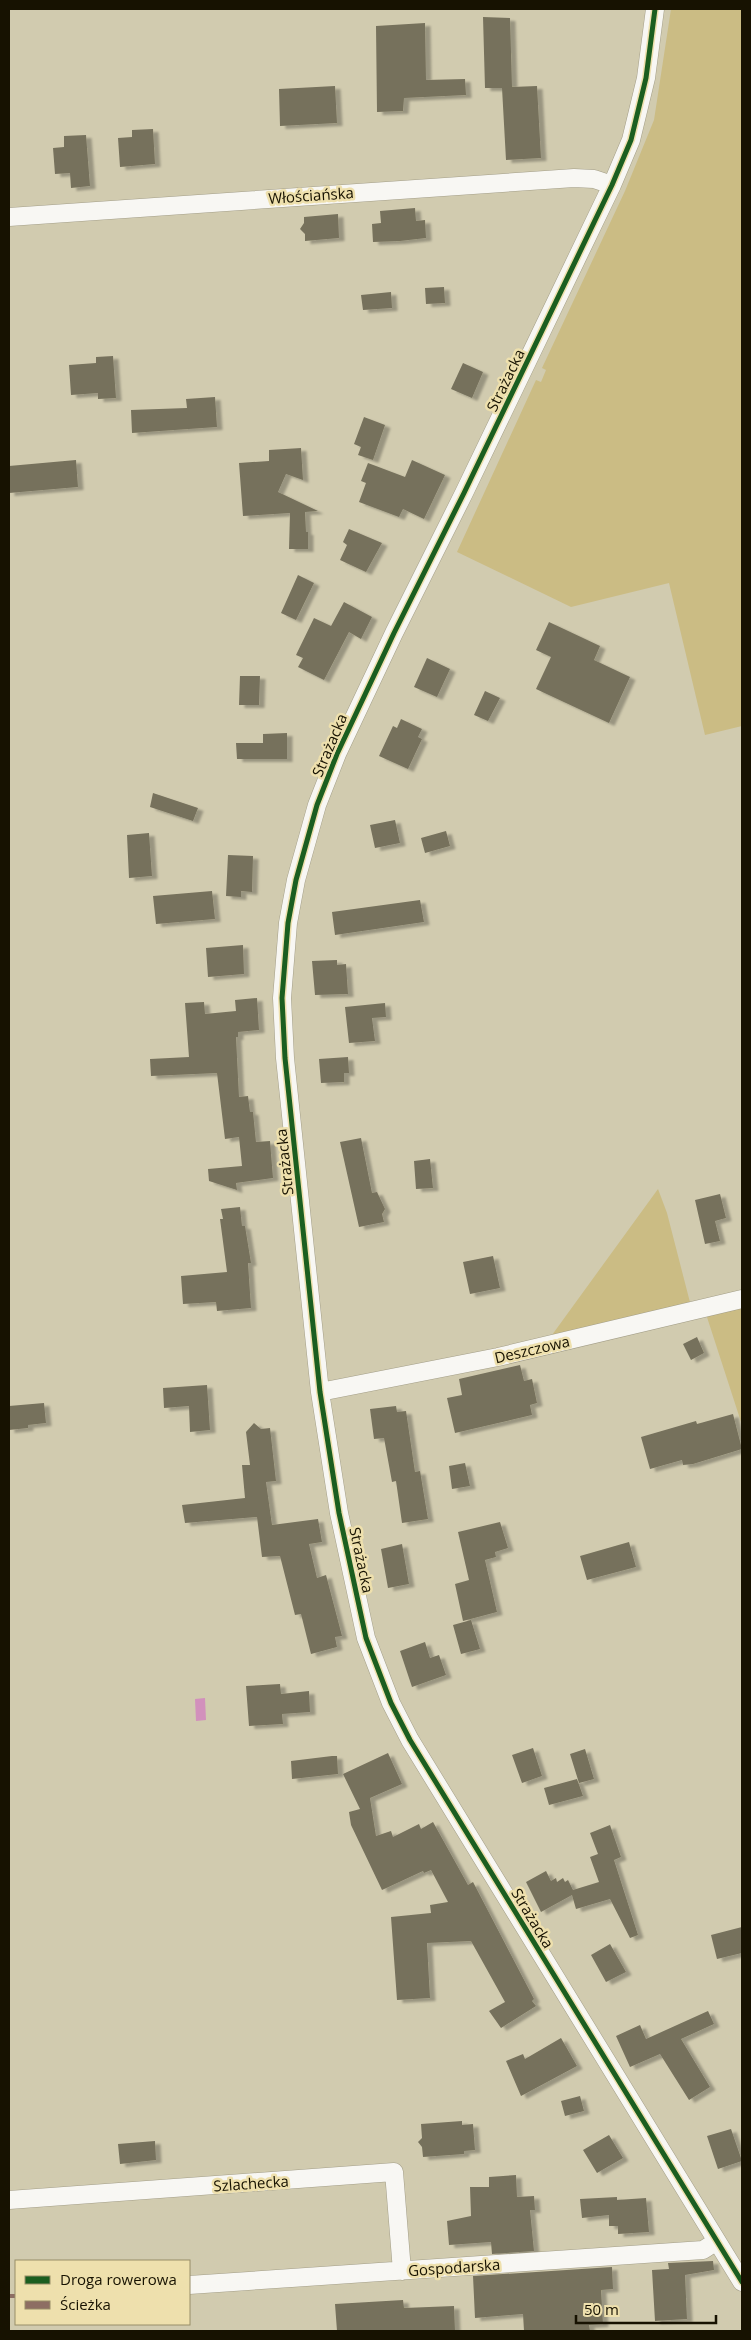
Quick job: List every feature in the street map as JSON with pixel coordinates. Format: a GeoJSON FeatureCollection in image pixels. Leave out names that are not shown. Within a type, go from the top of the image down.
{"type":"FeatureCollection","features":[{"type":"Feature","properties":{"kind":"street","name":"Strażacka"},"geometry":{"type":"LineString","coordinates":[[655,9],[646,78],[631,140],[612,186],[464,493],[394,633],[337,754],[317,805],[296,880],[285,951],[282,1006],[285,1058],[320,1392],[339,1513],[362,1620],[372,1655],[410,1740],[742,2282]]}},
{"type":"Feature","properties":{"kind":"street","name":"Włościańska"},"geometry":{"type":"LineString","coordinates":[[9,217],[574,178],[594,179],[612,186]]}},
{"type":"Feature","properties":{"kind":"street","name":"Deszczowa"},"geometry":{"type":"LineString","coordinates":[[320,1392],[498,1357],[742,1299]]}},
{"type":"Feature","properties":{"kind":"street","name":"Szlachecka"},"geometry":{"type":"LineString","coordinates":[[9,2200],[394,2172],[402,2271]]}},
{"type":"Feature","properties":{"kind":"street","name":"Gospodarska"},"geometry":{"type":"LineString","coordinates":[[190,2285],[703,2250],[717,2242]]}},
{"type":"Feature","properties":{"kind":"shaded area"},"geometry":{"type":"Polygon","coordinates":[[[671,9],[742,9],[742,726],[705,735],[669,583],[571,607],[457,552],[536,380],[541,382],[546,370],[542,368],[625,191],[654,120],[671,9]]]}},
{"type":"Feature","properties":{"kind":"shaded area"},"geometry":{"type":"Polygon","coordinates":[[[658,1189],[667,1213],[693,1314],[544,1346],[658,1189]]]}},
{"type":"Feature","properties":{"kind":"shaded area"},"geometry":{"type":"Polygon","coordinates":[[[742,1301],[742,1425],[705,1311],[742,1301]]]}},
{"type":"Feature","properties":{"kind":"shaded area"},"geometry":{"type":"Polygon","coordinates":[[[205,1698],[206,1720],[196,1721],[195,1699],[205,1698]]]}},
{"type":"Feature","properties":{"kind":"building"},"geometry":{"type":"Polygon","coordinates":[[[483,17],[510,18],[512,87],[537,86],[541,158],[506,160],[502,88],[485,88],[483,17]]]}},
{"type":"Feature","properties":{"kind":"building"},"geometry":{"type":"Polygon","coordinates":[[[425,23],[426,80],[465,79],[466,95],[404,98],[403,111],[377,112],[376,26],[425,23]]]}},
{"type":"Feature","properties":{"kind":"building"},"geometry":{"type":"Polygon","coordinates":[[[335,86],[337,123],[280,126],[279,89],[335,86]]]}},
{"type":"Feature","properties":{"kind":"building"},"geometry":{"type":"Polygon","coordinates":[[[153,129],[155,164],[120,167],[118,138],[132,137],[132,130],[153,129]]]}},
{"type":"Feature","properties":{"kind":"building"},"geometry":{"type":"Polygon","coordinates":[[[86,135],[90,186],[71,188],[70,173],[55,174],[53,148],[64,147],[64,136],[86,135]]]}},
{"type":"Feature","properties":{"kind":"building"},"geometry":{"type":"Polygon","coordinates":[[[415,208],[416,221],[425,220],[426,238],[373,242],[372,224],[381,223],[380,211],[415,208]]]}},
{"type":"Feature","properties":{"kind":"building"},"geometry":{"type":"Polygon","coordinates":[[[338,214],[339,238],[305,241],[305,234],[300,229],[304,223],[304,217],[338,214]]]}},
{"type":"Feature","properties":{"kind":"building"},"geometry":{"type":"Polygon","coordinates":[[[444,287],[445,303],[426,304],[425,288],[444,287]]]}},
{"type":"Feature","properties":{"kind":"building"},"geometry":{"type":"Polygon","coordinates":[[[391,292],[392,308],[363,310],[361,295],[391,292]]]}},
{"type":"Feature","properties":{"kind":"building"},"geometry":{"type":"Polygon","coordinates":[[[113,356],[116,398],[98,399],[98,393],[71,395],[69,365],[96,363],[96,357],[113,356]]]}},
{"type":"Feature","properties":{"kind":"building"},"geometry":{"type":"Polygon","coordinates":[[[463,363],[483,372],[472,398],[451,389],[463,363]]]}},
{"type":"Feature","properties":{"kind":"building"},"geometry":{"type":"Polygon","coordinates":[[[215,397],[217,427],[132,433],[131,410],[187,408],[186,399],[215,397]]]}},
{"type":"Feature","properties":{"kind":"building"},"geometry":{"type":"Polygon","coordinates":[[[364,417],[385,425],[373,460],[358,455],[361,447],[354,444],[364,417]]]}},
{"type":"Feature","properties":{"kind":"building"},"geometry":{"type":"Polygon","coordinates":[[[301,448],[303,480],[286,474],[278,492],[318,511],[305,512],[308,549],[289,549],[290,513],[243,516],[239,463],[269,461],[269,450],[301,448]]]}},
{"type":"Feature","properties":{"kind":"building"},"geometry":{"type":"Polygon","coordinates":[[[76,460],[78,487],[9,493],[9,466],[76,460]]]}},
{"type":"Feature","properties":{"kind":"building"},"geometry":{"type":"Polygon","coordinates":[[[412,460],[445,475],[424,519],[403,509],[399,517],[359,502],[366,483],[361,481],[368,463],[405,477],[412,460]]]}},
{"type":"Feature","properties":{"kind":"building"},"geometry":{"type":"Polygon","coordinates":[[[349,529],[382,543],[366,572],[340,560],[347,545],[343,542],[349,529]]]}},
{"type":"Feature","properties":{"kind":"building"},"geometry":{"type":"Polygon","coordinates":[[[298,575],[314,583],[296,620],[281,613],[298,575]]]}},
{"type":"Feature","properties":{"kind":"building"},"geometry":{"type":"Polygon","coordinates":[[[344,602],[372,617],[361,639],[349,632],[324,680],[298,667],[303,658],[296,655],[314,618],[331,626],[344,602]]]}},
{"type":"Feature","properties":{"kind":"building"},"geometry":{"type":"Polygon","coordinates":[[[549,622],[600,646],[594,660],[630,677],[609,723],[536,689],[551,657],[536,650],[549,622]]]}},
{"type":"Feature","properties":{"kind":"building"},"geometry":{"type":"Polygon","coordinates":[[[427,658],[450,669],[437,697],[414,687],[427,658]]]}},
{"type":"Feature","properties":{"kind":"building"},"geometry":{"type":"Polygon","coordinates":[[[240,676],[260,676],[259,705],[239,705],[240,676]]]}},
{"type":"Feature","properties":{"kind":"building"},"geometry":{"type":"Polygon","coordinates":[[[485,691],[500,698],[488,721],[474,715],[485,691]]]}},
{"type":"Feature","properties":{"kind":"building"},"geometry":{"type":"Polygon","coordinates":[[[401,719],[422,729],[418,737],[422,739],[408,769],[379,756],[393,726],[397,728],[401,719]]]}},
{"type":"Feature","properties":{"kind":"building"},"geometry":{"type":"Polygon","coordinates":[[[287,733],[287,759],[237,759],[236,743],[263,743],[263,734],[287,733]]]}},
{"type":"Feature","properties":{"kind":"building"},"geometry":{"type":"Polygon","coordinates":[[[153,793],[198,808],[193,821],[150,807],[153,793]]]}},
{"type":"Feature","properties":{"kind":"building"},"geometry":{"type":"Polygon","coordinates":[[[395,820],[400,843],[375,848],[370,825],[395,820]]]}},
{"type":"Feature","properties":{"kind":"building"},"geometry":{"type":"Polygon","coordinates":[[[446,831],[450,846],[425,853],[421,838],[446,831]]]}},
{"type":"Feature","properties":{"kind":"building"},"geometry":{"type":"Polygon","coordinates":[[[149,833],[152,876],[129,878],[127,835],[149,833]]]}},
{"type":"Feature","properties":{"kind":"building"},"geometry":{"type":"Polygon","coordinates":[[[228,855],[253,856],[252,892],[241,891],[241,897],[226,896],[228,855]]]}},
{"type":"Feature","properties":{"kind":"building"},"geometry":{"type":"Polygon","coordinates":[[[212,891],[215,919],[156,924],[153,896],[212,891]]]}},
{"type":"Feature","properties":{"kind":"building"},"geometry":{"type":"Polygon","coordinates":[[[420,900],[424,922],[335,935],[332,912],[420,900]]]}},
{"type":"Feature","properties":{"kind":"building"},"geometry":{"type":"Polygon","coordinates":[[[243,945],[244,974],[208,977],[206,948],[243,945]]]}},
{"type":"Feature","properties":{"kind":"building"},"geometry":{"type":"Polygon","coordinates":[[[337,960],[337,965],[346,964],[348,994],[315,995],[312,961],[337,960]]]}},
{"type":"Feature","properties":{"kind":"building"},"geometry":{"type":"Polygon","coordinates":[[[257,998],[259,1030],[238,1032],[238,1037],[236,1037],[239,1097],[248,1096],[250,1112],[253,1112],[256,1142],[270,1141],[273,1178],[236,1183],[237,1190],[209,1181],[208,1169],[242,1166],[239,1137],[225,1139],[217,1073],[151,1076],[150,1059],[189,1057],[185,1003],[204,1002],[205,1014],[236,1011],[235,1000],[257,998]]]}},
{"type":"Feature","properties":{"kind":"building"},"geometry":{"type":"Polygon","coordinates":[[[385,1003],[386,1017],[372,1018],[375,1041],[349,1043],[345,1007],[385,1003]]]}},
{"type":"Feature","properties":{"kind":"building"},"geometry":{"type":"Polygon","coordinates":[[[348,1057],[349,1073],[344,1073],[344,1082],[321,1083],[319,1059],[348,1057]]]}},
{"type":"Feature","properties":{"kind":"building"},"geometry":{"type":"Polygon","coordinates":[[[361,1138],[372,1193],[377,1192],[385,1209],[382,1214],[384,1222],[359,1227],[340,1142],[361,1138]]]}},
{"type":"Feature","properties":{"kind":"building"},"geometry":{"type":"Polygon","coordinates":[[[430,1159],[433,1188],[416,1189],[414,1161],[430,1159]]]}},
{"type":"Feature","properties":{"kind":"building"},"geometry":{"type":"Polygon","coordinates":[[[720,1194],[726,1218],[715,1221],[720,1241],[705,1244],[695,1200],[720,1194]]]}},
{"type":"Feature","properties":{"kind":"building"},"geometry":{"type":"Polygon","coordinates":[[[240,1207],[242,1226],[245,1226],[251,1263],[248,1263],[251,1308],[217,1311],[216,1302],[183,1304],[181,1276],[227,1272],[220,1219],[223,1219],[221,1209],[240,1207]]]}},
{"type":"Feature","properties":{"kind":"building"},"geometry":{"type":"Polygon","coordinates":[[[493,1256],[500,1288],[470,1294],[463,1262],[493,1256]]]}},
{"type":"Feature","properties":{"kind":"building"},"geometry":{"type":"Polygon","coordinates":[[[697,1337],[704,1353],[691,1360],[683,1344],[697,1337]]]}},
{"type":"Feature","properties":{"kind":"building"},"geometry":{"type":"Polygon","coordinates":[[[520,1365],[524,1381],[532,1379],[537,1403],[530,1405],[532,1415],[455,1433],[447,1398],[462,1395],[459,1379],[520,1365]]]}},
{"type":"Feature","properties":{"kind":"building"},"geometry":{"type":"Polygon","coordinates":[[[207,1385],[210,1430],[190,1432],[189,1406],[164,1408],[163,1388],[207,1385]]]}},
{"type":"Feature","properties":{"kind":"building"},"geometry":{"type":"Polygon","coordinates":[[[44,1403],[46,1423],[28,1425],[28,1428],[9,1430],[9,1406],[44,1403]]]}},
{"type":"Feature","properties":{"kind":"building"},"geometry":{"type":"Polygon","coordinates":[[[396,1406],[397,1412],[406,1411],[415,1472],[420,1471],[428,1519],[402,1523],[396,1481],[392,1482],[384,1438],[374,1439],[370,1409],[396,1406]]]}},
{"type":"Feature","properties":{"kind":"building"},"geometry":{"type":"Polygon","coordinates":[[[733,1414],[742,1449],[693,1464],[683,1465],[682,1460],[650,1469],[641,1437],[696,1421],[697,1424],[733,1414]]]}},
{"type":"Feature","properties":{"kind":"building"},"geometry":{"type":"Polygon","coordinates":[[[254,1423],[261,1429],[270,1428],[276,1481],[266,1482],[272,1525],[318,1519],[322,1542],[309,1544],[317,1578],[326,1575],[342,1636],[335,1637],[337,1647],[311,1654],[301,1614],[295,1615],[280,1556],[262,1557],[257,1517],[185,1523],[182,1505],[245,1498],[242,1465],[250,1465],[246,1432],[254,1423]]]}},
{"type":"Feature","properties":{"kind":"building"},"geometry":{"type":"Polygon","coordinates":[[[465,1463],[470,1486],[452,1489],[449,1466],[465,1463]]]}},
{"type":"Feature","properties":{"kind":"building"},"geometry":{"type":"Polygon","coordinates":[[[500,1522],[508,1548],[495,1552],[496,1557],[485,1560],[497,1612],[463,1621],[455,1584],[469,1580],[458,1532],[500,1522]]]}},
{"type":"Feature","properties":{"kind":"building"},"geometry":{"type":"Polygon","coordinates":[[[629,1542],[636,1567],[587,1580],[580,1556],[629,1542]]]}},
{"type":"Feature","properties":{"kind":"building"},"geometry":{"type":"Polygon","coordinates":[[[402,1544],[409,1584],[388,1588],[381,1549],[402,1544]]]}},
{"type":"Feature","properties":{"kind":"building"},"geometry":{"type":"Polygon","coordinates":[[[471,1620],[480,1649],[461,1654],[453,1625],[471,1620]]]}},
{"type":"Feature","properties":{"kind":"building"},"geometry":{"type":"Polygon","coordinates":[[[425,1642],[430,1658],[439,1655],[446,1675],[412,1687],[400,1651],[425,1642]]]}},
{"type":"Feature","properties":{"kind":"building"},"geometry":{"type":"Polygon","coordinates":[[[280,1684],[281,1694],[309,1691],[310,1712],[282,1714],[283,1724],[249,1726],[246,1686],[280,1684]]]}},
{"type":"Feature","properties":{"kind":"building"},"geometry":{"type":"Polygon","coordinates":[[[533,1748],[542,1776],[522,1783],[512,1755],[533,1748]]]}},
{"type":"Feature","properties":{"kind":"building"},"geometry":{"type":"Polygon","coordinates":[[[585,1749],[594,1779],[579,1783],[570,1754],[585,1749]]]}},
{"type":"Feature","properties":{"kind":"building"},"geometry":{"type":"Polygon","coordinates":[[[388,1753],[402,1784],[370,1798],[376,1836],[391,1831],[393,1837],[419,1824],[421,1829],[433,1822],[468,1885],[473,1882],[536,2006],[501,2028],[489,2011],[505,2002],[471,1941],[427,1943],[430,1998],[397,2000],[391,1917],[431,1913],[430,1905],[448,1902],[431,1870],[424,1873],[423,1871],[382,1890],[351,1825],[349,1812],[360,1809],[343,1774],[388,1753]]]}},
{"type":"Feature","properties":{"kind":"building"},"geometry":{"type":"Polygon","coordinates":[[[337,1756],[338,1774],[292,1779],[291,1761],[337,1756]]]}},
{"type":"Feature","properties":{"kind":"building"},"geometry":{"type":"Polygon","coordinates":[[[577,1779],[583,1796],[549,1805],[544,1788],[577,1779]]]}},
{"type":"Feature","properties":{"kind":"building"},"geometry":{"type":"Polygon","coordinates":[[[610,1825],[621,1857],[614,1860],[638,1935],[630,1938],[610,1899],[576,1909],[572,1895],[541,1912],[526,1882],[546,1871],[551,1881],[556,1878],[557,1882],[563,1878],[565,1882],[568,1880],[573,1890],[599,1882],[590,1857],[598,1854],[590,1833],[610,1825]]]}},
{"type":"Feature","properties":{"kind":"building"},"geometry":{"type":"Polygon","coordinates":[[[742,1927],[742,1953],[717,1959],[711,1935],[742,1927]]]}},
{"type":"Feature","properties":{"kind":"building"},"geometry":{"type":"Polygon","coordinates":[[[610,1944],[626,1972],[606,1982],[591,1955],[610,1944]]]}},
{"type":"Feature","properties":{"kind":"building"},"geometry":{"type":"Polygon","coordinates":[[[708,2011],[714,2024],[681,2039],[710,2087],[689,2100],[660,2054],[630,2067],[616,2036],[640,2025],[646,2039],[708,2011]]]}},
{"type":"Feature","properties":{"kind":"building"},"geometry":{"type":"Polygon","coordinates":[[[561,2038],[577,2066],[521,2096],[506,2061],[523,2054],[525,2059],[561,2038]]]}},
{"type":"Feature","properties":{"kind":"building"},"geometry":{"type":"Polygon","coordinates":[[[580,2096],[584,2111],[565,2116],[561,2101],[580,2096]]]}},
{"type":"Feature","properties":{"kind":"building"},"geometry":{"type":"Polygon","coordinates":[[[462,2121],[462,2125],[473,2124],[475,2150],[464,2151],[464,2154],[423,2157],[422,2147],[418,2142],[422,2138],[421,2124],[462,2121]]]}},
{"type":"Feature","properties":{"kind":"building"},"geometry":{"type":"Polygon","coordinates":[[[731,2129],[742,2161],[718,2169],[707,2136],[731,2129]]]}},
{"type":"Feature","properties":{"kind":"building"},"geometry":{"type":"Polygon","coordinates":[[[609,2135],[623,2158],[597,2173],[583,2150],[609,2135]]]}},
{"type":"Feature","properties":{"kind":"building"},"geometry":{"type":"Polygon","coordinates":[[[155,2141],[156,2160],[120,2164],[118,2144],[155,2141]]]}},
{"type":"Feature","properties":{"kind":"building"},"geometry":{"type":"Polygon","coordinates":[[[516,2175],[517,2197],[534,2196],[535,2210],[530,2210],[534,2251],[492,2254],[491,2242],[449,2245],[447,2221],[471,2216],[470,2187],[489,2187],[489,2177],[516,2175]]]}},
{"type":"Feature","properties":{"kind":"building"},"geometry":{"type":"Polygon","coordinates":[[[617,2197],[617,2200],[646,2198],[649,2232],[618,2234],[618,2226],[609,2226],[609,2215],[582,2218],[580,2199],[617,2197]]]}},
{"type":"Feature","properties":{"kind":"building"},"geometry":{"type":"Polygon","coordinates":[[[713,2261],[714,2270],[685,2275],[687,2319],[655,2321],[652,2270],[669,2269],[668,2263],[713,2261]]]}},
{"type":"Feature","properties":{"kind":"building"},"geometry":{"type":"Polygon","coordinates":[[[612,2267],[613,2289],[601,2290],[603,2324],[589,2325],[590,2331],[524,2331],[523,2314],[475,2318],[473,2276],[612,2267]]]}},
{"type":"Feature","properties":{"kind":"building"},"geometry":{"type":"Polygon","coordinates":[[[403,2300],[404,2308],[454,2306],[455,2331],[337,2331],[335,2304],[403,2300]]]}},
{"type":"Feature","properties":{"kind":"marked path"},"geometry":{"type":"LineString","coordinates":[[9,2296],[15,2296]]}},
{"type":"Feature","properties":{"kind":"cycle path"},"geometry":{"type":"LineString","coordinates":[[655,9],[646,78],[631,140],[612,185],[464,493],[394,633],[337,754],[317,805],[296,880],[288,923],[282,998],[285,1058],[320,1392],[339,1513],[366,1638],[391,1703],[410,1740],[742,2282]]}}]}
